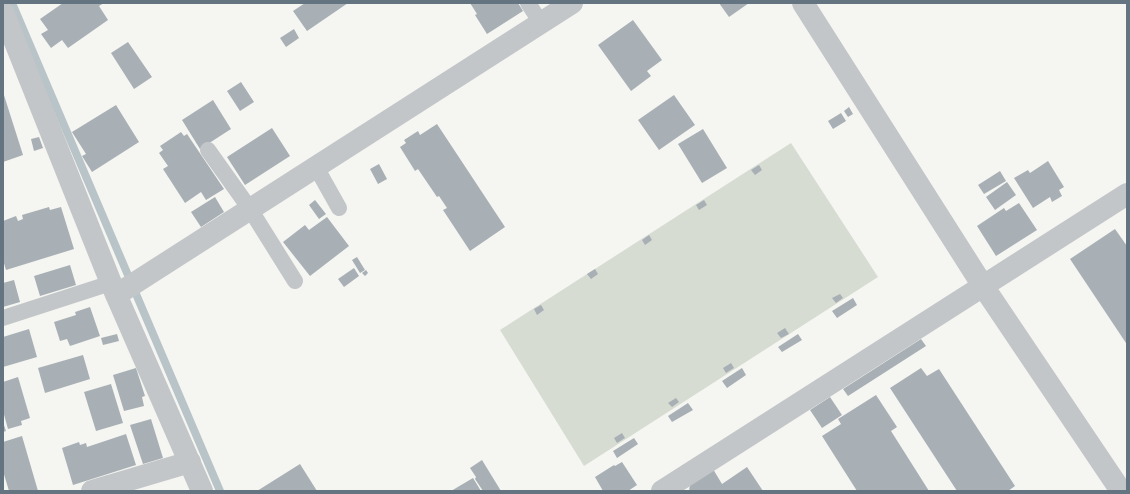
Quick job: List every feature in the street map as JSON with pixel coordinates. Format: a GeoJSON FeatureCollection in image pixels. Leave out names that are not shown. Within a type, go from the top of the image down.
{"type":"FeatureCollection","features":[{"type":"Feature","properties":{"kind":"street"},"geometry":{"type":"LineString","coordinates":[[114,289],[250,210],[572,3]]}},
{"type":"Feature","properties":{"kind":"street"},"geometry":{"type":"LineString","coordinates":[[803,3],[983,286],[1121,491]]}},
{"type":"Feature","properties":{"kind":"street"},"geometry":{"type":"LineString","coordinates":[[3,12],[8,39],[202,491]]}},
{"type":"Feature","properties":{"kind":"street"},"geometry":{"type":"LineString","coordinates":[[673,488],[1127,194]]}},
{"type":"Feature","properties":{"kind":"street"},"geometry":{"type":"LineString","coordinates":[[92,491],[190,462]]}},
{"type":"Feature","properties":{"kind":"lane"},"geometry":{"type":"LineString","coordinates":[[528,3],[541,23]]}},
{"type":"Feature","properties":{"kind":"lane"},"geometry":{"type":"LineString","coordinates":[[208,150],[250,210],[295,281]]}},
{"type":"Feature","properties":{"kind":"lane"},"geometry":{"type":"LineString","coordinates":[[316,167],[339,208]]}},
{"type":"Feature","properties":{"kind":"lane"},"geometry":{"type":"LineString","coordinates":[[3,318],[114,289]]}},
{"type":"Feature","properties":{"kind":"shaded area"},"geometry":{"type":"Polygon","coordinates":[[[791,143],[878,277],[584,466],[500,330],[791,143]]]}},
{"type":"Feature","properties":{"kind":"building"},"geometry":{"type":"Polygon","coordinates":[[[63,3],[104,3],[99,6],[108,20],[68,48],[62,40],[51,48],[41,34],[48,30],[40,19],[63,3]]]}},
{"type":"Feature","properties":{"kind":"building"},"geometry":{"type":"Polygon","coordinates":[[[305,3],[348,3],[307,31],[293,11],[305,3]]]}},
{"type":"Feature","properties":{"kind":"building"},"geometry":{"type":"Polygon","coordinates":[[[470,3],[518,3],[523,11],[487,34],[475,15],[477,14],[470,3]]]}},
{"type":"Feature","properties":{"kind":"building"},"geometry":{"type":"Polygon","coordinates":[[[719,3],[749,3],[729,17],[719,3]]]}},
{"type":"Feature","properties":{"kind":"building"},"geometry":{"type":"Polygon","coordinates":[[[633,20],[662,60],[647,71],[651,76],[631,91],[598,45],[633,20]]]}},
{"type":"Feature","properties":{"kind":"building"},"geometry":{"type":"Polygon","coordinates":[[[294,29],[299,38],[286,47],[280,38],[294,29]]]}},
{"type":"Feature","properties":{"kind":"building"},"geometry":{"type":"Polygon","coordinates":[[[128,42],[152,77],[134,89],[111,53],[128,42]]]}},
{"type":"Feature","properties":{"kind":"building"},"geometry":{"type":"Polygon","coordinates":[[[241,82],[254,102],[240,111],[227,91],[241,82]]]}},
{"type":"Feature","properties":{"kind":"building"},"geometry":{"type":"Polygon","coordinates":[[[3,92],[23,155],[3,162],[3,92]]]}},
{"type":"Feature","properties":{"kind":"building"},"geometry":{"type":"Polygon","coordinates":[[[674,95],[695,125],[659,150],[638,120],[674,95]]]}},
{"type":"Feature","properties":{"kind":"building"},"geometry":{"type":"Polygon","coordinates":[[[213,100],[231,129],[200,149],[182,120],[213,100]]]}},
{"type":"Feature","properties":{"kind":"building"},"geometry":{"type":"Polygon","coordinates":[[[116,105],[139,142],[92,172],[82,156],[86,154],[72,132],[116,105]]]}},
{"type":"Feature","properties":{"kind":"building"},"geometry":{"type":"Polygon","coordinates":[[[849,107],[853,114],[848,117],[844,111],[849,107]]]}},
{"type":"Feature","properties":{"kind":"building"},"geometry":{"type":"Polygon","coordinates":[[[841,113],[846,121],[833,129],[828,121],[841,113]]]}},
{"type":"Feature","properties":{"kind":"building"},"geometry":{"type":"Polygon","coordinates":[[[437,124],[505,227],[470,251],[443,210],[447,208],[439,196],[437,197],[418,169],[415,171],[400,147],[406,143],[404,140],[418,131],[420,135],[437,124]]]}},
{"type":"Feature","properties":{"kind":"building"},"geometry":{"type":"Polygon","coordinates":[[[272,128],[290,156],[245,185],[227,157],[272,128]]]}},
{"type":"Feature","properties":{"kind":"building"},"geometry":{"type":"Polygon","coordinates":[[[703,129],[727,168],[702,183],[678,144],[703,129]]]}},
{"type":"Feature","properties":{"kind":"building"},"geometry":{"type":"Polygon","coordinates":[[[181,132],[184,136],[187,134],[224,189],[206,200],[201,192],[185,203],[163,169],[168,166],[159,153],[163,150],[160,146],[181,132]]]}},
{"type":"Feature","properties":{"kind":"building"},"geometry":{"type":"Polygon","coordinates":[[[39,137],[43,148],[34,151],[31,139],[39,137]]]}},
{"type":"Feature","properties":{"kind":"building"},"geometry":{"type":"Polygon","coordinates":[[[1048,161],[1064,187],[1059,190],[1062,196],[1052,202],[1050,197],[1033,208],[1014,178],[1028,170],[1030,173],[1048,161]]]}},
{"type":"Feature","properties":{"kind":"building"},"geometry":{"type":"Polygon","coordinates":[[[379,164],[387,179],[378,184],[370,169],[379,164]]]}},
{"type":"Feature","properties":{"kind":"building"},"geometry":{"type":"Polygon","coordinates":[[[759,165],[762,170],[755,175],[751,170],[759,165]]]}},
{"type":"Feature","properties":{"kind":"building"},"geometry":{"type":"Polygon","coordinates":[[[1000,171],[1006,181],[984,194],[978,185],[1000,171]]]}},
{"type":"Feature","properties":{"kind":"building"},"geometry":{"type":"Polygon","coordinates":[[[1007,182],[1016,195],[995,210],[986,197],[1007,182]]]}},
{"type":"Feature","properties":{"kind":"building"},"geometry":{"type":"Polygon","coordinates":[[[215,197],[224,212],[201,227],[191,212],[215,197]]]}},
{"type":"Feature","properties":{"kind":"building"},"geometry":{"type":"Polygon","coordinates":[[[315,200],[326,214],[319,219],[309,205],[315,200]]]}},
{"type":"Feature","properties":{"kind":"building"},"geometry":{"type":"Polygon","coordinates":[[[704,200],[707,205],[699,210],[696,205],[704,200]]]}},
{"type":"Feature","properties":{"kind":"building"},"geometry":{"type":"Polygon","coordinates":[[[1019,203],[1037,230],[996,256],[977,226],[1004,208],[1006,211],[1019,203]]]}},
{"type":"Feature","properties":{"kind":"building"},"geometry":{"type":"Polygon","coordinates":[[[49,207],[50,210],[61,207],[74,249],[6,270],[3,260],[3,221],[16,216],[18,221],[23,219],[22,215],[49,207]]]}},
{"type":"Feature","properties":{"kind":"building"},"geometry":{"type":"Polygon","coordinates":[[[327,217],[349,246],[310,276],[283,242],[305,225],[309,230],[327,217]]]}},
{"type":"Feature","properties":{"kind":"building"},"geometry":{"type":"Polygon","coordinates":[[[1115,229],[1127,246],[1126,343],[1070,259],[1115,229]]]}},
{"type":"Feature","properties":{"kind":"building"},"geometry":{"type":"Polygon","coordinates":[[[649,235],[652,240],[645,245],[642,240],[649,235]]]}},
{"type":"Feature","properties":{"kind":"building"},"geometry":{"type":"Polygon","coordinates":[[[357,257],[365,270],[360,273],[352,260],[357,257]]]}},
{"type":"Feature","properties":{"kind":"building"},"geometry":{"type":"Polygon","coordinates":[[[70,265],[76,285],[40,296],[34,276],[70,265]]]}},
{"type":"Feature","properties":{"kind":"building"},"geometry":{"type":"Polygon","coordinates":[[[354,268],[359,276],[344,287],[338,279],[354,268]]]}},
{"type":"Feature","properties":{"kind":"building"},"geometry":{"type":"Polygon","coordinates":[[[595,269],[598,274],[591,279],[587,274],[595,269]]]}},
{"type":"Feature","properties":{"kind":"building"},"geometry":{"type":"Polygon","coordinates":[[[366,270],[368,273],[365,276],[362,273],[366,270]]]}},
{"type":"Feature","properties":{"kind":"building"},"geometry":{"type":"Polygon","coordinates":[[[14,280],[20,302],[3,307],[3,283],[14,280]]]}},
{"type":"Feature","properties":{"kind":"building"},"geometry":{"type":"Polygon","coordinates":[[[840,294],[843,298],[836,303],[832,298],[840,294]]]}},
{"type":"Feature","properties":{"kind":"building"},"geometry":{"type":"Polygon","coordinates":[[[853,298],[857,305],[837,318],[832,311],[853,298]]]}},
{"type":"Feature","properties":{"kind":"building"},"geometry":{"type":"Polygon","coordinates":[[[541,305],[544,310],[537,315],[534,309],[541,305]]]}},
{"type":"Feature","properties":{"kind":"building"},"geometry":{"type":"Polygon","coordinates":[[[90,307],[100,336],[70,346],[67,339],[60,341],[54,322],[76,315],[75,312],[90,307]]]}},
{"type":"Feature","properties":{"kind":"building"},"geometry":{"type":"Polygon","coordinates":[[[785,328],[789,334],[781,338],[777,333],[785,328]]]}},
{"type":"Feature","properties":{"kind":"building"},"geometry":{"type":"Polygon","coordinates":[[[29,329],[37,357],[3,367],[3,337],[29,329]]]}},
{"type":"Feature","properties":{"kind":"building"},"geometry":{"type":"Polygon","coordinates":[[[117,334],[119,341],[103,345],[101,338],[117,334]]]}},
{"type":"Feature","properties":{"kind":"building"},"geometry":{"type":"Polygon","coordinates":[[[798,334],[802,340],[782,352],[778,347],[798,334]]]}},
{"type":"Feature","properties":{"kind":"building"},"geometry":{"type":"Polygon","coordinates":[[[921,339],[926,346],[848,396],[843,389],[921,339]]]}},
{"type":"Feature","properties":{"kind":"building"},"geometry":{"type":"Polygon","coordinates":[[[83,355],[90,379],[45,393],[38,368],[83,355]]]}},
{"type":"Feature","properties":{"kind":"building"},"geometry":{"type":"Polygon","coordinates":[[[731,363],[734,368],[726,373],[723,368],[731,363]]]}},
{"type":"Feature","properties":{"kind":"building"},"geometry":{"type":"Polygon","coordinates":[[[136,368],[145,396],[142,397],[144,406],[124,411],[113,375],[136,368]]]}},
{"type":"Feature","properties":{"kind":"building"},"geometry":{"type":"Polygon","coordinates":[[[742,368],[746,375],[727,388],[722,381],[742,368]]]}},
{"type":"Feature","properties":{"kind":"building"},"geometry":{"type":"Polygon","coordinates":[[[921,368],[927,376],[939,369],[1015,486],[1008,491],[957,491],[890,388],[921,368]]]}},
{"type":"Feature","properties":{"kind":"building"},"geometry":{"type":"Polygon","coordinates":[[[18,377],[30,418],[21,421],[22,425],[8,429],[3,411],[3,382],[18,377]]]}},
{"type":"Feature","properties":{"kind":"building"},"geometry":{"type":"Polygon","coordinates":[[[111,384],[123,423],[96,431],[84,392],[111,384]]]}},
{"type":"Feature","properties":{"kind":"building"},"geometry":{"type":"Polygon","coordinates":[[[876,395],[897,427],[891,431],[929,491],[857,491],[822,436],[841,424],[838,419],[876,395]]]}},
{"type":"Feature","properties":{"kind":"building"},"geometry":{"type":"Polygon","coordinates":[[[830,397],[842,415],[822,428],[810,410],[830,397]]]}},
{"type":"Feature","properties":{"kind":"building"},"geometry":{"type":"Polygon","coordinates":[[[676,398],[679,402],[672,407],[668,403],[676,398]]]}},
{"type":"Feature","properties":{"kind":"building"},"geometry":{"type":"Polygon","coordinates":[[[688,403],[693,410],[672,422],[668,416],[688,403]]]}},
{"type":"Feature","properties":{"kind":"building"},"geometry":{"type":"Polygon","coordinates":[[[151,419],[163,458],[143,464],[130,425],[151,419]]]}},
{"type":"Feature","properties":{"kind":"building"},"geometry":{"type":"Polygon","coordinates":[[[3,422],[6,431],[3,432],[3,422]]]}},
{"type":"Feature","properties":{"kind":"building"},"geometry":{"type":"Polygon","coordinates":[[[622,433],[625,438],[617,443],[614,438],[622,433]]]}},
{"type":"Feature","properties":{"kind":"building"},"geometry":{"type":"Polygon","coordinates":[[[126,434],[136,465],[73,485],[62,448],[79,442],[80,445],[86,443],[87,447],[126,434]]]}},
{"type":"Feature","properties":{"kind":"building"},"geometry":{"type":"Polygon","coordinates":[[[22,436],[38,491],[9,491],[3,471],[3,442],[22,436]]]}},
{"type":"Feature","properties":{"kind":"building"},"geometry":{"type":"Polygon","coordinates":[[[634,438],[638,444],[617,458],[613,451],[634,438]]]}},
{"type":"Feature","properties":{"kind":"building"},"geometry":{"type":"Polygon","coordinates":[[[482,460],[501,491],[483,491],[475,479],[476,477],[470,468],[482,460]]]}},
{"type":"Feature","properties":{"kind":"building"},"geometry":{"type":"Polygon","coordinates":[[[622,462],[637,485],[628,491],[603,491],[595,477],[614,465],[615,466],[622,462]]]}},
{"type":"Feature","properties":{"kind":"building"},"geometry":{"type":"Polygon","coordinates":[[[300,464],[317,491],[257,491],[300,464]]]}},
{"type":"Feature","properties":{"kind":"building"},"geometry":{"type":"Polygon","coordinates":[[[747,467],[763,491],[689,491],[690,484],[713,469],[722,484],[747,467]]]}},
{"type":"Feature","properties":{"kind":"building"},"geometry":{"type":"Polygon","coordinates":[[[473,478],[481,491],[451,491],[473,478]]]}},
{"type":"Feature","properties":{"kind":"waterway"},"geometry":{"type":"LineString","coordinates":[[12,3],[220,491]]}}]}
